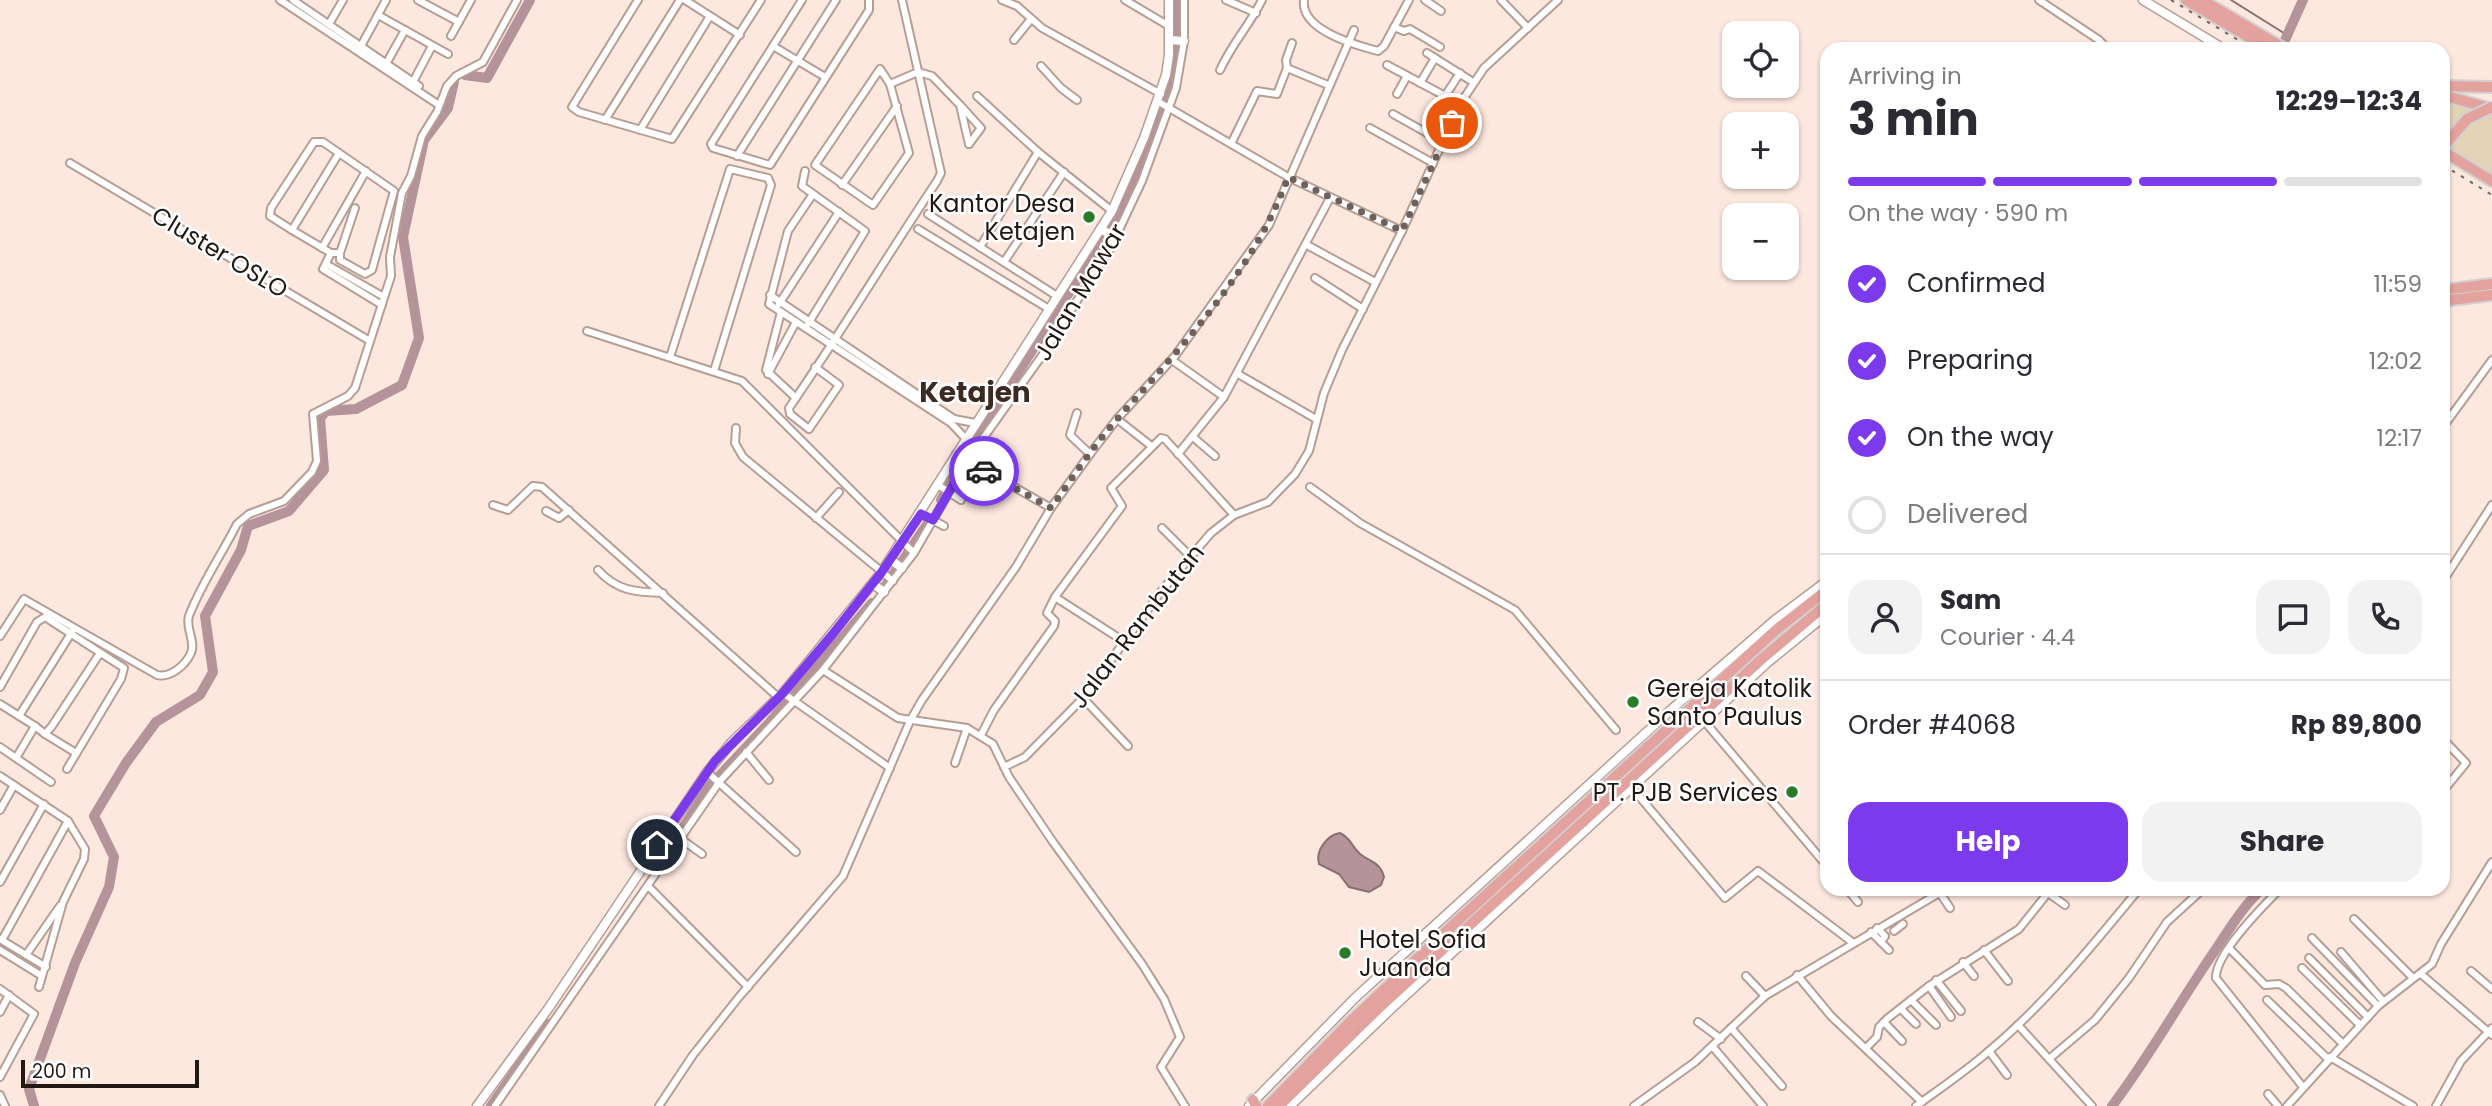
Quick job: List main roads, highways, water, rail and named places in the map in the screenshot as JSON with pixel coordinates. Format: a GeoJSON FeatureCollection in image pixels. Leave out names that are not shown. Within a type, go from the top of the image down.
{"type":"FeatureCollection","features":[{"type":"Feature","properties":{"kind":"highway"},"geometry":{"type":"LineString","coordinates":[[2186,0],[2266,42]]}},
{"type":"Feature","properties":{"kind":"highway"},"geometry":{"type":"LineString","coordinates":[[2202,0],[2268,42]]}},
{"type":"Feature","properties":{"kind":"highway"},"geometry":{"type":"LineString","coordinates":[[2450,86],[2492,87]]}},
{"type":"Feature","properties":{"kind":"highway"},"geometry":{"type":"LineString","coordinates":[[2450,96],[2492,108]]}},
{"type":"Feature","properties":{"kind":"highway"},"geometry":{"type":"LineString","coordinates":[[2450,141],[2467,120],[2492,108]]}},
{"type":"Feature","properties":{"kind":"highway"},"geometry":{"type":"LineString","coordinates":[[2450,154],[2492,181]]}},
{"type":"Feature","properties":{"kind":"highway"},"geometry":{"type":"LineString","coordinates":[[2450,289],[2492,285]]}},
{"type":"Feature","properties":{"kind":"highway"},"geometry":{"type":"LineString","coordinates":[[2450,300],[2492,295]]}},
{"type":"Feature","properties":{"kind":"highway"},"geometry":{"type":"LineString","coordinates":[[1268,1106],[1430,938],[1777,629],[1820,595]]}},
{"type":"Feature","properties":{"kind":"highway"},"geometry":{"type":"LineString","coordinates":[[1279,1106],[1820,610]]}},
{"type":"Feature","properties":{"kind":"highway"},"geometry":{"type":"LineString","coordinates":[[1343,1011],[1351,1021]]}},
{"type":"Feature","properties":{"kind":"highway"},"geometry":{"type":"LineString","coordinates":[[1318,1035],[1328,1044]]}},
{"type":"Feature","properties":{"kind":"waterway"},"geometry":{"type":"LineString","coordinates":[[465,75],[487,78],[530,0]]}},
{"type":"Feature","properties":{"kind":"waterway"},"geometry":{"type":"LineString","coordinates":[[941,500],[976,438],[1118,216],[1138,171],[1172,72],[1177,0]]}},
{"type":"Feature","properties":{"kind":"waterway"},"geometry":{"type":"LineString","coordinates":[[2231,0],[2287,35]]}},
{"type":"Feature","properties":{"kind":"waterway"},"geometry":{"type":"LineString","coordinates":[[2284,42],[2303,0]]}},
{"type":"Feature","properties":{"kind":"waterway"},"geometry":{"type":"LineString","coordinates":[[34,1106],[29,1089],[75,963],[109,887],[114,857],[94,816],[126,763],[156,722],[200,695],[213,672],[205,616],[241,550],[248,526],[289,511],[324,470],[320,418],[326,411],[356,409],[402,385],[419,338],[403,237],[424,140],[448,108],[454,82]]}},
{"type":"Feature","properties":{"kind":"waterway"},"geometry":{"type":"LineString","coordinates":[[884,588],[928,523]]}},
{"type":"Feature","properties":{"kind":"waterway"},"geometry":{"type":"LineString","coordinates":[[673,844],[708,788],[769,723],[872,603]]}},
{"type":"Feature","properties":{"kind":"waterway"},"geometry":{"type":"LineString","coordinates":[[2112,1106],[2232,925],[2256,896]]}},
{"type":"Feature","properties":{"kind":"waterway"},"geometry":{"type":"LineString","coordinates":[[491,1106],[548,1024]]}},
{"type":"Feature","properties":{"kind":"railway"},"geometry":{"type":"LineString","coordinates":[[2171,0],[2241,42]]}},
{"type":"Feature","properties":{"kind":"railway"},"geometry":{"type":"LineString","coordinates":[[2450,169],[2492,195]]}},
{"type":"Feature","properties":{"kind":"place","name":"Kantor Desa Ketajen"},"geometry":{"type":"Point","coordinates":[1089,217]}},
{"type":"Feature","properties":{"kind":"place","name":"Gereja Katolik Santo Paulus"},"geometry":{"type":"Point","coordinates":[1633,702]}},
{"type":"Feature","properties":{"kind":"place","name":"PT. PJB Services"},"geometry":{"type":"Point","coordinates":[1792,792]}},
{"type":"Feature","properties":{"kind":"place","name":"Hotel Sofia Juanda"},"geometry":{"type":"Point","coordinates":[1345,953]}},
{"type":"Feature","properties":{"kind":"district","name":"Ketajen"},"geometry":{"type":"Point","coordinates":[975,392]}}]}
